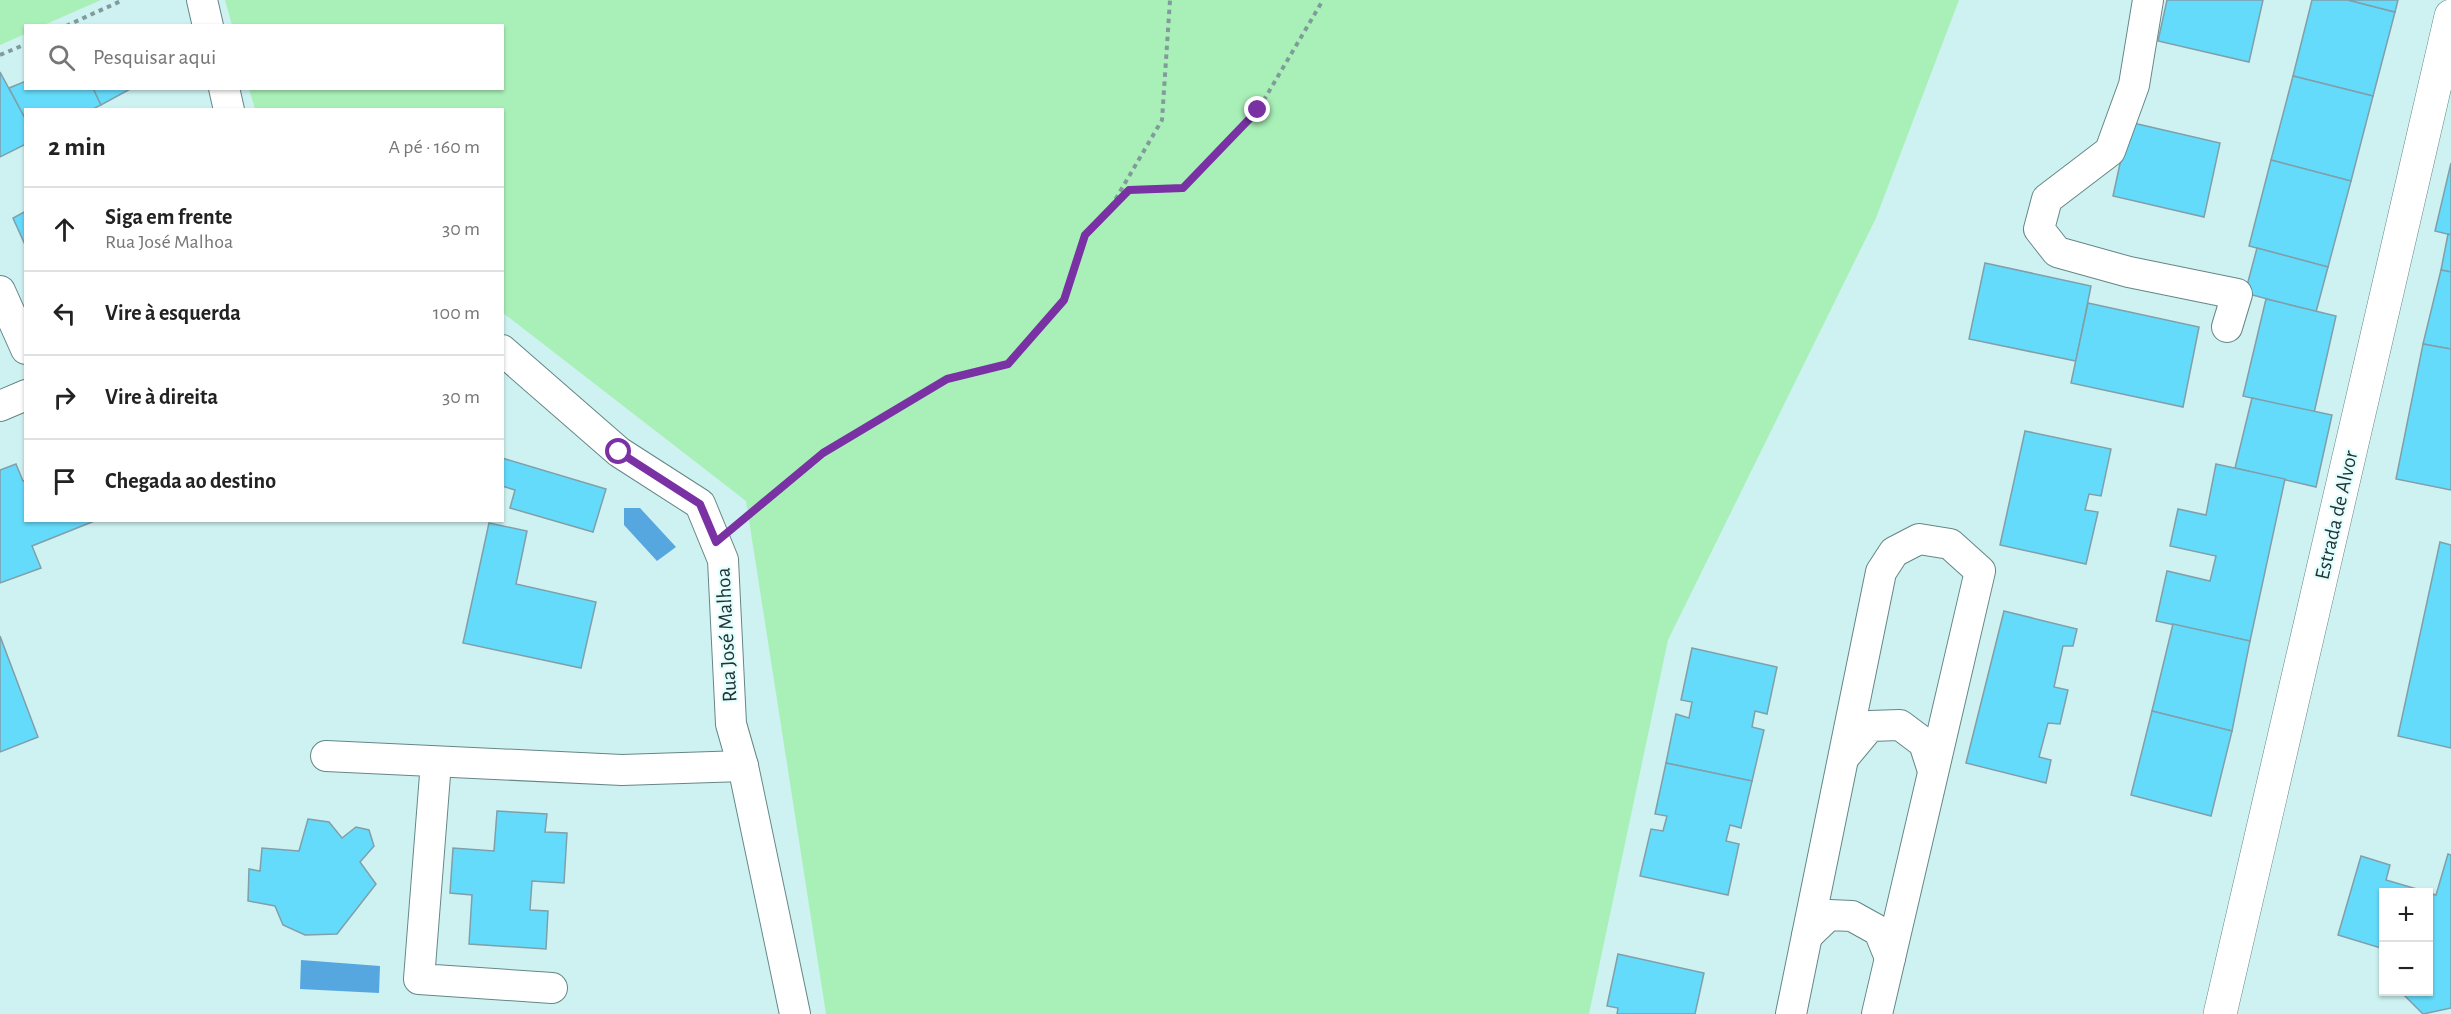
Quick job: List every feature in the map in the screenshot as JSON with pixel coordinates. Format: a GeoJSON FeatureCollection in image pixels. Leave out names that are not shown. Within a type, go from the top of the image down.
{"type":"FeatureCollection","features":[{"type":"Feature","properties":{"kind":"street"},"geometry":{"type":"LineString","coordinates":[[202,0],[208,24]]}},
{"type":"Feature","properties":{"kind":"street"},"geometry":{"type":"LineString","coordinates":[[2148,0],[2134,85],[2110,151],[2047,199],[2039,230],[2057,252],[2129,272],[2237,294],[2227,327]]}},
{"type":"Feature","properties":{"kind":"street","name":"Estrada de Alvor"},"geometry":{"type":"LineString","coordinates":[[2220,1014],[2450,28]]}},
{"type":"Feature","properties":{"kind":"street"},"geometry":{"type":"LineString","coordinates":[[224,90],[229,108]]}},
{"type":"Feature","properties":{"kind":"street"},"geometry":{"type":"LineString","coordinates":[[0,291],[24,345]]}},
{"type":"Feature","properties":{"kind":"street","name":"Rua José Malhoa"},"geometry":{"type":"LineString","coordinates":[[504,352],[619,452],[700,504],[723,560],[731,724],[743,766],[795,1014]]}},
{"type":"Feature","properties":{"kind":"street"},"geometry":{"type":"LineString","coordinates":[[0,406],[24,396]]}},
{"type":"Feature","properties":{"kind":"street"},"geometry":{"type":"LineString","coordinates":[[1791,1014],[1881,572],[1894,552],[1919,539],[1950,544],[1980,571],[1877,1014]]}},
{"type":"Feature","properties":{"kind":"street"},"geometry":{"type":"LineString","coordinates":[[1843,758],[1870,726],[1900,725],[1924,742],[1933,771]]}},
{"type":"Feature","properties":{"kind":"street"},"geometry":{"type":"LineString","coordinates":[[326,756],[622,770],[743,766]]}},
{"type":"Feature","properties":{"kind":"street"},"geometry":{"type":"LineString","coordinates":[[436,762],[419,980],[552,988]]}},
{"type":"Feature","properties":{"kind":"street"},"geometry":{"type":"LineString","coordinates":[[1807,936],[1829,915],[1852,916],[1879,931],[1890,958]]}},
{"type":"Feature","properties":{"kind":"path"},"geometry":{"type":"LineString","coordinates":[[70,24],[123,0]]}},
{"type":"Feature","properties":{"kind":"path"},"geometry":{"type":"LineString","coordinates":[[1107,213],[1162,120],[1170,0]]}},
{"type":"Feature","properties":{"kind":"path"},"geometry":{"type":"LineString","coordinates":[[716,542],[823,453],[947,379],[1008,364],[1064,300],[1085,235],[1129,190],[1183,188],[1258,110],[1323,0]]}},
{"type":"Feature","properties":{"kind":"path"},"geometry":{"type":"LineString","coordinates":[[0,55],[24,45]]}},
{"type":"Feature","properties":{"kind":"green space"},"geometry":{"type":"Polygon","coordinates":[[[0,0],[101,0],[46,24],[24,24],[24,34],[0,45],[0,0]]]}},
{"type":"Feature","properties":{"kind":"green space"},"geometry":{"type":"Polygon","coordinates":[[[225,0],[1959,0],[1876,218],[1668,640],[1589,1014],[826,1014],[746,501],[504,314],[504,108],[255,108],[249,90],[504,90],[504,24],[232,24],[225,0]]]}},
{"type":"Feature","properties":{"kind":"water"},"geometry":{"type":"Polygon","coordinates":[[[624,508],[640,508],[676,547],[657,561],[624,525],[624,508]]]}},
{"type":"Feature","properties":{"kind":"water"},"geometry":{"type":"Polygon","coordinates":[[[301,960],[380,966],[379,993],[300,989],[301,960]]]}},
{"type":"Feature","properties":{"kind":"building"},"geometry":{"type":"Polygon","coordinates":[[[2167,0],[2263,0],[2249,62],[2158,41],[2167,0]]]}},
{"type":"Feature","properties":{"kind":"building"},"geometry":{"type":"Polygon","coordinates":[[[2312,0],[2348,0],[2395,12],[2373,96],[2293,76],[2312,0]]]}},
{"type":"Feature","properties":{"kind":"building"},"geometry":{"type":"Polygon","coordinates":[[[2348,0],[2398,0],[2395,12],[2348,0]]]}},
{"type":"Feature","properties":{"kind":"building"},"geometry":{"type":"Polygon","coordinates":[[[0,72],[24,116],[24,145],[0,157],[0,72]]]}},
{"type":"Feature","properties":{"kind":"building"},"geometry":{"type":"Polygon","coordinates":[[[2293,76],[2373,96],[2351,181],[2271,160],[2293,76]]]}},
{"type":"Feature","properties":{"kind":"building"},"geometry":{"type":"Polygon","coordinates":[[[24,82],[24,90],[94,90],[101,105],[95,108],[24,108],[24,116],[9,88],[24,82]]]}},
{"type":"Feature","properties":{"kind":"building"},"geometry":{"type":"Polygon","coordinates":[[[94,90],[128,90],[101,105],[94,90]]]}},
{"type":"Feature","properties":{"kind":"building"},"geometry":{"type":"Polygon","coordinates":[[[2129,122],[2220,143],[2204,217],[2113,196],[2129,122]]]}},
{"type":"Feature","properties":{"kind":"building"},"geometry":{"type":"Polygon","coordinates":[[[2271,160],[2351,181],[2328,267],[2249,246],[2271,160]]]}},
{"type":"Feature","properties":{"kind":"building"},"geometry":{"type":"Polygon","coordinates":[[[2451,163],[2451,235],[2435,231],[2451,163]]]}},
{"type":"Feature","properties":{"kind":"building"},"geometry":{"type":"Polygon","coordinates":[[[24,212],[24,243],[13,218],[24,212]]]}},
{"type":"Feature","properties":{"kind":"building"},"geometry":{"type":"Polygon","coordinates":[[[2448,234],[2451,235],[2451,272],[2441,270],[2448,234]]]}},
{"type":"Feature","properties":{"kind":"building"},"geometry":{"type":"Polygon","coordinates":[[[2257,248],[2328,267],[2316,312],[2245,293],[2257,248]]]}},
{"type":"Feature","properties":{"kind":"building"},"geometry":{"type":"Polygon","coordinates":[[[1985,263],[2091,286],[2076,361],[1969,339],[1985,263]]]}},
{"type":"Feature","properties":{"kind":"building"},"geometry":{"type":"Polygon","coordinates":[[[2441,270],[2451,272],[2451,349],[2423,344],[2441,270]]]}},
{"type":"Feature","properties":{"kind":"building"},"geometry":{"type":"Polygon","coordinates":[[[2266,299],[2336,316],[2314,413],[2243,396],[2266,299]]]}},
{"type":"Feature","properties":{"kind":"building"},"geometry":{"type":"Polygon","coordinates":[[[2088,303],[2199,327],[2183,407],[2071,383],[2088,303]]]}},
{"type":"Feature","properties":{"kind":"building"},"geometry":{"type":"Polygon","coordinates":[[[2423,344],[2451,349],[2451,490],[2396,479],[2423,344]]]}},
{"type":"Feature","properties":{"kind":"building"},"geometry":{"type":"Polygon","coordinates":[[[2252,398],[2332,415],[2316,487],[2235,468],[2252,398]]]}},
{"type":"Feature","properties":{"kind":"building"},"geometry":{"type":"Polygon","coordinates":[[[2025,431],[2111,449],[2101,496],[2089,494],[2085,510],[2098,512],[2086,564],[2000,545],[2025,431]]]}},
{"type":"Feature","properties":{"kind":"building"},"geometry":{"type":"Polygon","coordinates":[[[504,459],[606,489],[593,532],[510,508],[515,490],[504,487],[504,459]]]}},
{"type":"Feature","properties":{"kind":"building"},"geometry":{"type":"Polygon","coordinates":[[[16,464],[24,481],[24,522],[92,522],[32,546],[41,568],[0,583],[0,470],[16,464]]]}},
{"type":"Feature","properties":{"kind":"building"},"geometry":{"type":"Polygon","coordinates":[[[2216,464],[2285,479],[2250,641],[2156,621],[2167,571],[2210,581],[2216,556],[2170,546],[2178,509],[2206,515],[2216,464]]]}},
{"type":"Feature","properties":{"kind":"building"},"geometry":{"type":"Polygon","coordinates":[[[489,523],[527,531],[516,584],[596,602],[581,668],[463,643],[489,523]]]}},
{"type":"Feature","properties":{"kind":"building"},"geometry":{"type":"Polygon","coordinates":[[[2440,542],[2451,545],[2451,748],[2398,736],[2440,542]]]}},
{"type":"Feature","properties":{"kind":"building"},"geometry":{"type":"Polygon","coordinates":[[[2004,611],[2077,629],[2073,646],[2063,646],[2054,687],[2068,690],[2060,724],[2048,723],[2039,757],[2051,760],[2046,783],[1966,763],[2004,611]]]}},
{"type":"Feature","properties":{"kind":"building"},"geometry":{"type":"Polygon","coordinates":[[[2173,624],[2250,641],[2232,731],[2152,711],[2173,624]]]}},
{"type":"Feature","properties":{"kind":"building"},"geometry":{"type":"Polygon","coordinates":[[[0,636],[38,737],[0,752],[0,636]]]}},
{"type":"Feature","properties":{"kind":"building"},"geometry":{"type":"Polygon","coordinates":[[[1692,648],[1777,667],[1767,714],[1755,711],[1752,727],[1764,730],[1752,781],[1666,763],[1676,714],[1689,718],[1692,702],[1681,700],[1692,648]]]}},
{"type":"Feature","properties":{"kind":"building"},"geometry":{"type":"Polygon","coordinates":[[[2152,711],[2232,731],[2211,816],[2131,795],[2152,711]]]}},
{"type":"Feature","properties":{"kind":"building"},"geometry":{"type":"Polygon","coordinates":[[[1666,763],[1752,781],[1741,828],[1730,825],[1726,841],[1739,844],[1728,895],[1640,876],[1651,829],[1663,831],[1667,816],[1655,814],[1666,763]]]}},
{"type":"Feature","properties":{"kind":"building"},"geometry":{"type":"Polygon","coordinates":[[[497,811],[547,814],[545,832],[567,833],[564,883],[532,881],[530,910],[548,911],[546,949],[469,944],[472,895],[450,893],[453,848],[494,851],[497,811]]]}},
{"type":"Feature","properties":{"kind":"building"},"geometry":{"type":"Polygon","coordinates":[[[308,819],[329,822],[342,838],[356,827],[369,830],[374,846],[360,862],[376,884],[337,934],[305,935],[283,925],[275,906],[248,901],[249,869],[260,871],[262,848],[299,851],[308,819]]]}},
{"type":"Feature","properties":{"kind":"building"},"geometry":{"type":"Polygon","coordinates":[[[2448,854],[2451,855],[2451,1008],[2423,1014],[2405,996],[2433,996],[2433,894],[2436,895],[2448,854]]]}},
{"type":"Feature","properties":{"kind":"building"},"geometry":{"type":"Polygon","coordinates":[[[2361,856],[2390,865],[2386,880],[2413,888],[2379,888],[2379,947],[2338,935],[2361,856]]]}},
{"type":"Feature","properties":{"kind":"building"},"geometry":{"type":"Polygon","coordinates":[[[1618,954],[1704,973],[1695,1014],[1617,1014],[1618,1008],[1607,1006],[1618,954]]]}},
{"type":"Feature","properties":{"kind":"route"},"geometry":{"type":"LineString","coordinates":[[619,452],[700,504],[716,542],[823,453],[947,379],[1008,364],[1064,300],[1085,235],[1129,190],[1183,188],[1258,110]]}}]}
